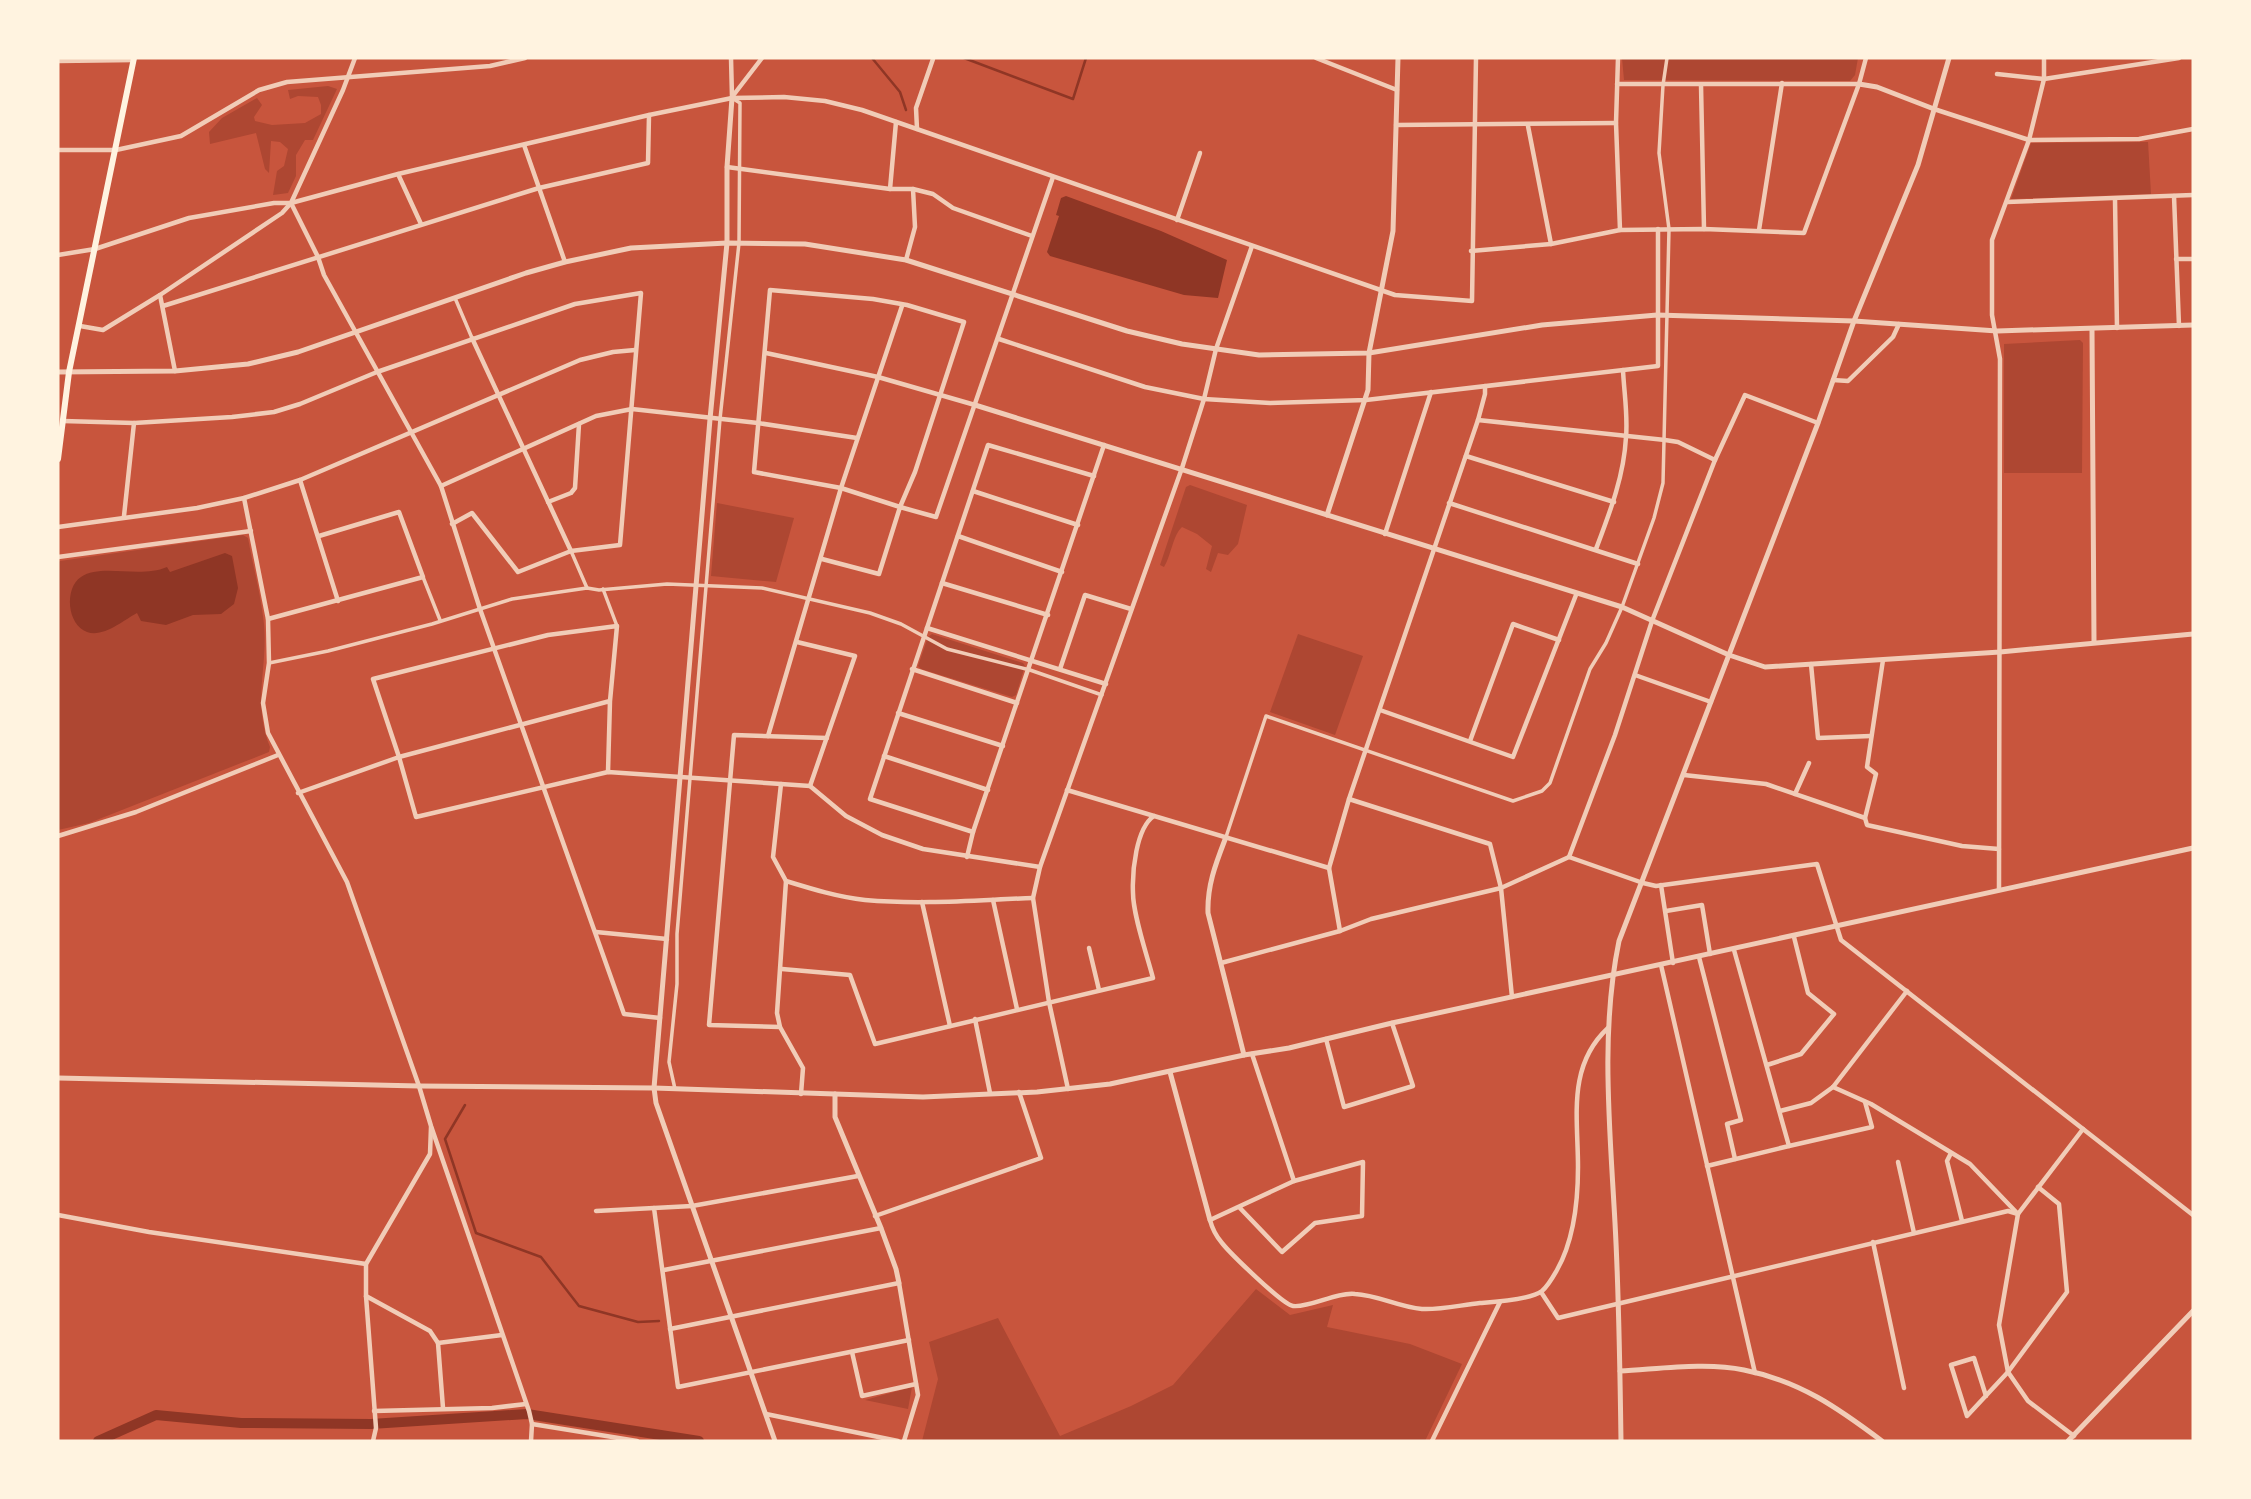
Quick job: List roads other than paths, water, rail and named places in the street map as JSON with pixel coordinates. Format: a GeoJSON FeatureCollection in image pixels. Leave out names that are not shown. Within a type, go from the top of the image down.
{"type":"FeatureCollection","features":[{"type":"Feature","properties":{"kind":"main road"},"geometry":{"type":"LineString","coordinates":[[58,459],[69,372],[134,59]]}},
{"type":"Feature","properties":{"kind":"street"},"geometry":{"type":"LineString","coordinates":[[80,326],[103,330],[282,213],[291,203],[355,58]]}},
{"type":"Feature","properties":{"kind":"street"},"geometry":{"type":"LineString","coordinates":[[58,150],[116,150],[181,136],[259,90],[286,82],[479,67],[525,58]]}},
{"type":"Feature","properties":{"kind":"street"},"geometry":{"type":"LineString","coordinates":[[731,58],[727,243],[654,1088],[656,1103],[775,1441]]}},
{"type":"Feature","properties":{"kind":"street"},"geometry":{"type":"LineString","coordinates":[[732,98],[762,58]]}},
{"type":"Feature","properties":{"kind":"street"},"geometry":{"type":"LineString","coordinates":[[1316,58],[1397,90]]}},
{"type":"Feature","properties":{"kind":"street"},"geometry":{"type":"LineString","coordinates":[[1327,515],[1366,400],[1369,352],[1393,231],[1398,58]]}},
{"type":"Feature","properties":{"kind":"street"},"geometry":{"type":"LineString","coordinates":[[58,255],[95,249],[190,218],[274,203],[291,203],[398,174],[649,115],[732,98],[784,97],[825,101],[862,110],[1395,295],[1472,301],[1476,58]]}},
{"type":"Feature","properties":{"kind":"street"},"geometry":{"type":"LineString","coordinates":[[1618,58],[1616,123],[1620,230]]}},
{"type":"Feature","properties":{"kind":"street"},"geometry":{"type":"LineString","coordinates":[[1244,1055],[1208,913],[1207,895],[1266,716],[1513,801],[1542,791],[1550,783],[1590,669],[1606,643],[1622,607],[1654,518],[1663,483],[1669,229],[1659,153],[1667,58]]}},
{"type":"Feature","properties":{"kind":"street"},"geometry":{"type":"LineString","coordinates":[[1471,251],[1551,244],[1620,230],[1704,229],[1804,233],[1866,58]]}},
{"type":"Feature","properties":{"kind":"street"},"geometry":{"type":"LineString","coordinates":[[1620,1441],[1608,1028],[1612,977],[1619,941],[1818,423],[1854,321],[1918,165],[1949,58]]}},
{"type":"Feature","properties":{"kind":"street"},"geometry":{"type":"LineString","coordinates":[[1999,890],[2000,359],[1992,315],[1992,240],[2029,140],[2044,79],[2044,58]]}},
{"type":"Feature","properties":{"kind":"street"},"geometry":{"type":"LineString","coordinates":[[1997,74],[2044,79],[2179,58]]}},
{"type":"Feature","properties":{"kind":"street"},"geometry":{"type":"LineString","coordinates":[[58,61],[134,59]]}},
{"type":"Feature","properties":{"kind":"street"},"geometry":{"type":"LineString","coordinates":[[917,129],[916,108],[933,59]]}},
{"type":"Feature","properties":{"kind":"street"},"geometry":{"type":"LineString","coordinates":[[1759,230],[1782,83]]}},
{"type":"Feature","properties":{"kind":"street"},"geometry":{"type":"LineString","coordinates":[[1617,84],[1859,84],[2029,140],[2138,139],[2193,129]]}},
{"type":"Feature","properties":{"kind":"street"},"geometry":{"type":"LineString","coordinates":[[1701,85],[1704,229]]}},
{"type":"Feature","properties":{"kind":"street"},"geometry":{"type":"LineString","coordinates":[[675,1089],[669,1062],[677,984],[677,934],[720,419],[739,243],[740,103],[732,98]]}},
{"type":"Feature","properties":{"kind":"street"},"geometry":{"type":"LineString","coordinates":[[163,306],[539,188],[648,163],[649,115]]}},
{"type":"Feature","properties":{"kind":"street"},"geometry":{"type":"LineString","coordinates":[[890,188],[896,122]]}},
{"type":"Feature","properties":{"kind":"street"},"geometry":{"type":"LineString","coordinates":[[1396,125],[1616,123]]}},
{"type":"Feature","properties":{"kind":"street"},"geometry":{"type":"LineString","coordinates":[[1528,125],[1551,244]]}},
{"type":"Feature","properties":{"kind":"street"},"geometry":{"type":"LineString","coordinates":[[524,145],[565,262]]}},
{"type":"Feature","properties":{"kind":"street"},"geometry":{"type":"LineString","coordinates":[[1177,220],[1200,153]]}},
{"type":"Feature","properties":{"kind":"street"},"geometry":{"type":"LineString","coordinates":[[727,167],[913,189],[933,194],[953,208],[1032,236]]}},
{"type":"Feature","properties":{"kind":"street"},"geometry":{"type":"LineString","coordinates":[[398,174],[421,224]]}},
{"type":"Feature","properties":{"kind":"street"},"geometry":{"type":"LineString","coordinates":[[822,559],[879,573],[900,507],[915,472],[964,322],[873,299],[770,289],[754,472],[841,488],[900,507],[936,517],[1053,177]]}},
{"type":"Feature","properties":{"kind":"street"},"geometry":{"type":"LineString","coordinates":[[905,260],[915,227],[913,189]]}},
{"type":"Feature","properties":{"kind":"street"},"geometry":{"type":"LineString","coordinates":[[2007,202],[2193,195]]}},
{"type":"Feature","properties":{"kind":"street"},"geometry":{"type":"LineString","coordinates":[[2175,196],[2179,326]]}},
{"type":"Feature","properties":{"kind":"street"},"geometry":{"type":"LineString","coordinates":[[2115,199],[2117,328]]}},
{"type":"Feature","properties":{"kind":"street"},"geometry":{"type":"LineString","coordinates":[[291,203],[324,275],[441,486],[480,609],[624,1014],[660,1018]]}},
{"type":"Feature","properties":{"kind":"street"},"geometry":{"type":"LineString","coordinates":[[999,339],[1145,387],[1204,398],[1270,403],[1366,400],[1658,366],[1658,229]]}},
{"type":"Feature","properties":{"kind":"street"},"geometry":{"type":"LineString","coordinates":[[58,372],[174,372],[248,364],[298,352],[565,262],[631,248],[727,243],[805,244],[905,260],[1127,331],[1182,344],[1259,355],[1369,352],[1542,325],[1657,315],[1854,321],[1997,331],[2193,326]]}},
{"type":"Feature","properties":{"kind":"street"},"geometry":{"type":"LineString","coordinates":[[1068,1089],[1049,1002],[1033,898],[1040,867],[1182,468],[1216,349],[1252,246]]}},
{"type":"Feature","properties":{"kind":"street"},"geometry":{"type":"LineString","coordinates":[[2176,259],[2193,259]]}},
{"type":"Feature","properties":{"kind":"street"},"geometry":{"type":"LineString","coordinates":[[63,421],[135,423],[274,412],[377,372],[575,304],[641,293],[620,545],[571,551],[518,572],[472,513],[453,524]]}},
{"type":"Feature","properties":{"kind":"street"},"geometry":{"type":"LineString","coordinates":[[160,295],[174,372]]}},
{"type":"Feature","properties":{"kind":"street"},"geometry":{"type":"LineString","coordinates":[[455,298],[587,588]]}},
{"type":"Feature","properties":{"kind":"street"},"geometry":{"type":"LineString","coordinates":[[768,736],[841,488],[902,306]]}},
{"type":"Feature","properties":{"kind":"street"},"geometry":{"type":"LineString","coordinates":[[1833,380],[1848,381],[1894,337],[1899,324]]}},
{"type":"Feature","properties":{"kind":"street"},"geometry":{"type":"LineString","coordinates":[[2092,330],[2094,642]]}},
{"type":"Feature","properties":{"kind":"street"},"geometry":{"type":"LineString","coordinates":[[58,527],[197,508],[244,498],[300,480],[580,360],[635,350]]}},
{"type":"Feature","properties":{"kind":"street"},"geometry":{"type":"LineString","coordinates":[[766,353],[878,377],[1182,468],[1622,607],[1729,655],[1765,667],[2000,652],[2193,634]]}},
{"type":"Feature","properties":{"kind":"street"},"geometry":{"type":"LineString","coordinates":[[1596,549],[1614,502],[1626,436],[1623,370]]}},
{"type":"Feature","properties":{"kind":"street"},"geometry":{"type":"LineString","coordinates":[[1340,931],[1329,868],[1349,799],[1478,420],[1485,386]]}},
{"type":"Feature","properties":{"kind":"street"},"geometry":{"type":"LineString","coordinates":[[1385,534],[1431,392]]}},
{"type":"Feature","properties":{"kind":"street"},"geometry":{"type":"LineString","coordinates":[[1569,857],[1652,621],[1715,460],[1745,395],[1818,423]]}},
{"type":"Feature","properties":{"kind":"street"},"geometry":{"type":"LineString","coordinates":[[441,486],[596,416],[632,410],[758,423],[857,438]]}},
{"type":"Feature","properties":{"kind":"street"},"geometry":{"type":"LineString","coordinates":[[1478,420],[1678,442],[1715,460]]}},
{"type":"Feature","properties":{"kind":"street"},"geometry":{"type":"LineString","coordinates":[[124,516],[135,423]]}},
{"type":"Feature","properties":{"kind":"street"},"geometry":{"type":"LineString","coordinates":[[548,502],[571,493],[575,488],[579,424]]}},
{"type":"Feature","properties":{"kind":"street"},"geometry":{"type":"LineString","coordinates":[[967,857],[973,832],[1105,444]]}},
{"type":"Feature","properties":{"kind":"street"},"geometry":{"type":"LineString","coordinates":[[973,832],[870,799],[988,445],[1094,476]]}},
{"type":"Feature","properties":{"kind":"street"},"geometry":{"type":"LineString","coordinates":[[1466,456],[1614,502]]}},
{"type":"Feature","properties":{"kind":"street"},"geometry":{"type":"LineString","coordinates":[[300,480],[338,601]]}},
{"type":"Feature","properties":{"kind":"street"},"geometry":{"type":"LineString","coordinates":[[973,491],[1078,524]]}},
{"type":"Feature","properties":{"kind":"street"},"geometry":{"type":"LineString","coordinates":[[244,498],[268,619],[269,663],[263,703],[268,733],[347,882],[529,1411],[532,1424],[531,1441]]}},
{"type":"Feature","properties":{"kind":"street"},"geometry":{"type":"LineString","coordinates":[[1449,503],[1638,564]]}},
{"type":"Feature","properties":{"kind":"street"},"geometry":{"type":"LineString","coordinates":[[319,536],[399,512],[440,620]]}},
{"type":"Feature","properties":{"kind":"street"},"geometry":{"type":"LineString","coordinates":[[58,557],[251,531]]}},
{"type":"Feature","properties":{"kind":"street"},"geometry":{"type":"LineString","coordinates":[[958,536],[1062,572]]}},
{"type":"Feature","properties":{"kind":"street"},"geometry":{"type":"LineString","coordinates":[[268,619],[423,577]]}},
{"type":"Feature","properties":{"kind":"street"},"geometry":{"type":"LineString","coordinates":[[942,583],[1048,615]]}},
{"type":"Feature","properties":{"kind":"street"},"geometry":{"type":"LineString","coordinates":[[269,663],[328,651],[512,599],[587,588],[667,584],[762,588],[870,613],[901,624],[923,638],[968,655],[1030,670],[1102,695]]}},
{"type":"Feature","properties":{"kind":"street"},"geometry":{"type":"LineString","coordinates":[[603,589],[617,626],[610,701],[608,772]]}},
{"type":"Feature","properties":{"kind":"street"},"geometry":{"type":"LineString","coordinates":[[1380,710],[1513,757],[1576,594]]}},
{"type":"Feature","properties":{"kind":"street"},"geometry":{"type":"LineString","coordinates":[[1060,669],[1084,595],[1131,609]]}},
{"type":"Feature","properties":{"kind":"street"},"geometry":{"type":"LineString","coordinates":[[1470,741],[1513,624],[1559,640]]}},
{"type":"Feature","properties":{"kind":"street"},"geometry":{"type":"LineString","coordinates":[[617,626],[548,635],[373,680],[416,817],[608,772],[810,786],[846,816],[881,835],[923,849],[1040,867]]}},
{"type":"Feature","properties":{"kind":"street"},"geometry":{"type":"LineString","coordinates":[[927,628],[1106,684]]}},
{"type":"Feature","properties":{"kind":"street"},"geometry":{"type":"LineString","coordinates":[[797,642],[855,656],[810,786]]}},
{"type":"Feature","properties":{"kind":"street"},"geometry":{"type":"LineString","coordinates":[[1883,660],[1867,766],[1876,774],[1866,818],[1867,825],[1962,846],[2000,849]]}},
{"type":"Feature","properties":{"kind":"street"},"geometry":{"type":"LineString","coordinates":[[1811,664],[1818,738],[1871,736]]}},
{"type":"Feature","properties":{"kind":"street"},"geometry":{"type":"LineString","coordinates":[[912,669],[1017,703]]}},
{"type":"Feature","properties":{"kind":"street"},"geometry":{"type":"LineString","coordinates":[[1635,675],[1712,702]]}},
{"type":"Feature","properties":{"kind":"street"},"geometry":{"type":"LineString","coordinates":[[298,793],[399,757],[610,701]]}},
{"type":"Feature","properties":{"kind":"street"},"geometry":{"type":"LineString","coordinates":[[898,713],[1003,746]]}},
{"type":"Feature","properties":{"kind":"street"},"geometry":{"type":"LineString","coordinates":[[780,1027],[709,1025],[734,735],[827,738]]}},
{"type":"Feature","properties":{"kind":"street"},"geometry":{"type":"LineString","coordinates":[[58,836],[136,812],[278,755]]}},
{"type":"Feature","properties":{"kind":"street"},"geometry":{"type":"LineString","coordinates":[[884,756],[988,790]]}},
{"type":"Feature","properties":{"kind":"street"},"geometry":{"type":"LineString","coordinates":[[1795,794],[1809,763]]}},
{"type":"Feature","properties":{"kind":"street"},"geometry":{"type":"LineString","coordinates":[[1684,775],[1766,784],[1866,818]]}},
{"type":"Feature","properties":{"kind":"street"},"geometry":{"type":"LineString","coordinates":[[781,784],[773,857],[786,881],[777,1013],[780,1027],[803,1068],[801,1094]]}},
{"type":"Feature","properties":{"kind":"street"},"geometry":{"type":"LineString","coordinates":[[1067,790],[1329,868]]}},
{"type":"Feature","properties":{"kind":"street"},"geometry":{"type":"LineString","coordinates":[[1349,799],[1490,844],[1501,888],[1512,997]]}},
{"type":"Feature","properties":{"kind":"street"},"geometry":{"type":"LineString","coordinates":[[782,969],[850,975],[875,1044],[1153,978],[1133,894],[1140,838],[1148,820],[1154,816]]}},
{"type":"Feature","properties":{"kind":"street"},"geometry":{"type":"LineString","coordinates":[[58,1078],[654,1088],[923,1097],[1068,1089],[1110,1084],[1326,1039],[2193,848]]}},
{"type":"Feature","properties":{"kind":"street"},"geometry":{"type":"LineString","coordinates":[[1221,963],[1340,931],[1371,919],[1501,888],[1569,857],[1643,883],[1661,885],[1817,864],[1841,940],[2193,1215]]}},
{"type":"Feature","properties":{"kind":"street"},"geometry":{"type":"LineString","coordinates":[[786,881],[863,900],[922,902],[1033,898]]}},
{"type":"Feature","properties":{"kind":"street"},"geometry":{"type":"LineString","coordinates":[[1661,885],[1673,963]]}},
{"type":"Feature","properties":{"kind":"street"},"geometry":{"type":"LineString","coordinates":[[993,900],[1017,1009]]}},
{"type":"Feature","properties":{"kind":"street"},"geometry":{"type":"LineString","coordinates":[[922,902],[950,1026]]}},
{"type":"Feature","properties":{"kind":"street"},"geometry":{"type":"LineString","coordinates":[[1666,911],[1702,905],[1710,955]]}},
{"type":"Feature","properties":{"kind":"street"},"geometry":{"type":"LineString","coordinates":[[596,932],[667,939]]}},
{"type":"Feature","properties":{"kind":"street"},"geometry":{"type":"LineString","coordinates":[[1767,1065],[1801,1054],[1834,1014],[1808,993],[1794,937]]}},
{"type":"Feature","properties":{"kind":"street"},"geometry":{"type":"LineString","coordinates":[[1089,948],[1099,990]]}},
{"type":"Feature","properties":{"kind":"street"},"geometry":{"type":"LineString","coordinates":[[1734,950],[1789,1146]]}},
{"type":"Feature","properties":{"kind":"street"},"geometry":{"type":"LineString","coordinates":[[1699,957],[1741,1120],[1727,1124],[1735,1159]]}},
{"type":"Feature","properties":{"kind":"street"},"geometry":{"type":"LineString","coordinates":[[1661,965],[1755,1373]]}},
{"type":"Feature","properties":{"kind":"street"},"geometry":{"type":"LineString","coordinates":[[1780,1111],[1811,1103],[1833,1087],[1907,991]]}},
{"type":"Feature","properties":{"kind":"street"},"geometry":{"type":"LineString","coordinates":[[975,1019],[990,1093]]}},
{"type":"Feature","properties":{"kind":"street"},"geometry":{"type":"LineString","coordinates":[[1326,1039],[1344,1107],[1413,1086],[1391,1023]]}},
{"type":"Feature","properties":{"kind":"street"},"geometry":{"type":"LineString","coordinates":[[1170,1072],[1212,1227],[1222,1243],[1271,1290],[1289,1305],[1349,1293],[1397,1306],[1424,1309],[1500,1301],[1541,1292],[1552,1279],[1569,1241],[1577,1182],[1576,1090],[1595,1040],[1608,1028]]}},
{"type":"Feature","properties":{"kind":"street"},"geometry":{"type":"LineString","coordinates":[[1252,1054],[1294,1181]]}},
{"type":"Feature","properties":{"kind":"street"},"geometry":{"type":"LineString","coordinates":[[1833,1087],[1865,1101],[1970,1164],[2018,1214]]}},
{"type":"Feature","properties":{"kind":"street"},"geometry":{"type":"LineString","coordinates":[[875,1216],[1041,1158],[1019,1093]]}},
{"type":"Feature","properties":{"kind":"street"},"geometry":{"type":"LineString","coordinates":[[835,1094],[835,1117],[881,1228],[899,1283],[918,1395],[904,1441]]}},
{"type":"Feature","properties":{"kind":"street"},"geometry":{"type":"LineString","coordinates":[[1707,1166],[1872,1127],[1865,1101]]}},
{"type":"Feature","properties":{"kind":"street"},"geometry":{"type":"LineString","coordinates":[[373,1441],[376,1427],[366,1264],[430,1154],[431,1126]]}},
{"type":"Feature","properties":{"kind":"street"},"geometry":{"type":"LineString","coordinates":[[2074,1436],[2028,1401],[2008,1372],[1998,1325],[2018,1214],[2083,1129]]}},
{"type":"Feature","properties":{"kind":"street"},"geometry":{"type":"LineString","coordinates":[[1951,1153],[1947,1161],[1962,1222]]}},
{"type":"Feature","properties":{"kind":"street"},"geometry":{"type":"LineString","coordinates":[[1210,1220],[1294,1181],[1363,1162],[1362,1216],[1315,1223],[1282,1252],[1239,1207]]}},
{"type":"Feature","properties":{"kind":"street"},"geometry":{"type":"LineString","coordinates":[[1898,1162],[1914,1233]]}},
{"type":"Feature","properties":{"kind":"street"},"geometry":{"type":"LineString","coordinates":[[596,1212],[692,1206],[858,1176]]}},
{"type":"Feature","properties":{"kind":"street"},"geometry":{"type":"LineString","coordinates":[[1986,1396],[1974,1358],[1951,1365],[1967,1416],[1986,1396],[2008,1372],[2067,1292],[2059,1203],[2038,1188]]}},
{"type":"Feature","properties":{"kind":"street"},"geometry":{"type":"LineString","coordinates":[[654,1208],[678,1387],[909,1340]]}},
{"type":"Feature","properties":{"kind":"street"},"geometry":{"type":"LineString","coordinates":[[1541,1292],[1558,1318],[2008,1211],[2018,1214]]}},
{"type":"Feature","properties":{"kind":"street"},"geometry":{"type":"LineString","coordinates":[[58,1215],[149,1232],[366,1264]]}},
{"type":"Feature","properties":{"kind":"street"},"geometry":{"type":"LineString","coordinates":[[664,1270],[881,1228]]}},
{"type":"Feature","properties":{"kind":"street"},"geometry":{"type":"LineString","coordinates":[[1873,1242],[1905,1388]]}},
{"type":"Feature","properties":{"kind":"street"},"geometry":{"type":"LineString","coordinates":[[670,1329],[899,1283]]}},
{"type":"Feature","properties":{"kind":"street"},"geometry":{"type":"LineString","coordinates":[[366,1296],[430,1331],[438,1343],[443,1408]]}},
{"type":"Feature","properties":{"kind":"street"},"geometry":{"type":"LineString","coordinates":[[1432,1441],[1500,1301]]}},
{"type":"Feature","properties":{"kind":"street"},"geometry":{"type":"LineString","coordinates":[[2068,1441],[2193,1311]]}},
{"type":"Feature","properties":{"kind":"street"},"geometry":{"type":"LineString","coordinates":[[438,1343],[502,1335]]}},
{"type":"Feature","properties":{"kind":"street"},"geometry":{"type":"LineString","coordinates":[[852,1352],[862,1396],[916,1384]]}},
{"type":"Feature","properties":{"kind":"street"},"geometry":{"type":"LineString","coordinates":[[1620,1371],[1716,1367],[1743,1369],[1819,1397],[1882,1441]]}},
{"type":"Feature","properties":{"kind":"street"},"geometry":{"type":"LineString","coordinates":[[375,1414],[526,1404]]}},
{"type":"Feature","properties":{"kind":"street"},"geometry":{"type":"LineString","coordinates":[[766,1414],[898,1441]]}},
{"type":"Feature","properties":{"kind":"street"},"geometry":{"type":"LineString","coordinates":[[532,1424],[637,1441]]}},
{"type":"Feature","properties":{"kind":"waterway"},"geometry":{"type":"LineString","coordinates":[[872,58],[900,92],[906,110]]}},
{"type":"Feature","properties":{"kind":"waterway"},"geometry":{"type":"LineString","coordinates":[[964,58],[1073,99],[1086,58]]}},
{"type":"Feature","properties":{"kind":"waterway"},"geometry":{"type":"LineString","coordinates":[[465,1105],[445,1139],[476,1233],[541,1257],[579,1306],[638,1322],[659,1321]]}},
{"type":"Feature","properties":{"kind":"waterway"},"geometry":{"type":"LineString","coordinates":[[98,1441],[156,1415],[241,1423],[371,1424],[527,1414],[699,1441]]}}]}
